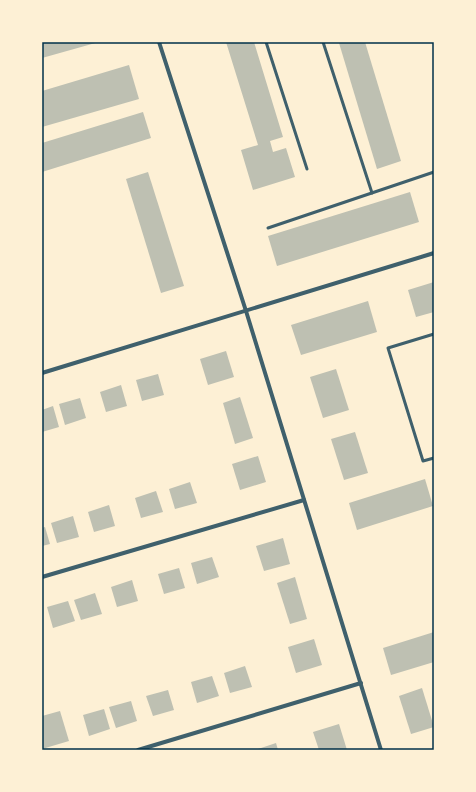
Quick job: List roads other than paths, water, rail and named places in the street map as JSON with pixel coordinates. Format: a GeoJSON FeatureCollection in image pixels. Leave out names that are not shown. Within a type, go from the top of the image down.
{"type":"FeatureCollection","features":[{"type":"Feature","properties":{"kind":"street"},"geometry":{"type":"LineString","coordinates":[[159,42],[246,311],[381,750]]}},
{"type":"Feature","properties":{"kind":"street"},"geometry":{"type":"LineString","coordinates":[[42,373],[434,253]]}},
{"type":"Feature","properties":{"kind":"street"},"geometry":{"type":"LineString","coordinates":[[42,578],[304,500]]}},
{"type":"Feature","properties":{"kind":"street"},"geometry":{"type":"LineString","coordinates":[[138,750],[361,683]]}},
{"type":"Feature","properties":{"kind":"lane"},"geometry":{"type":"LineString","coordinates":[[266,42],[307,169]]}},
{"type":"Feature","properties":{"kind":"lane"},"geometry":{"type":"LineString","coordinates":[[322,42],[372,193]]}},
{"type":"Feature","properties":{"kind":"lane"},"geometry":{"type":"LineString","coordinates":[[268,228],[434,172]]}},
{"type":"Feature","properties":{"kind":"lane"},"geometry":{"type":"LineString","coordinates":[[434,334],[388,348],[423,461],[434,458]]}}]}
